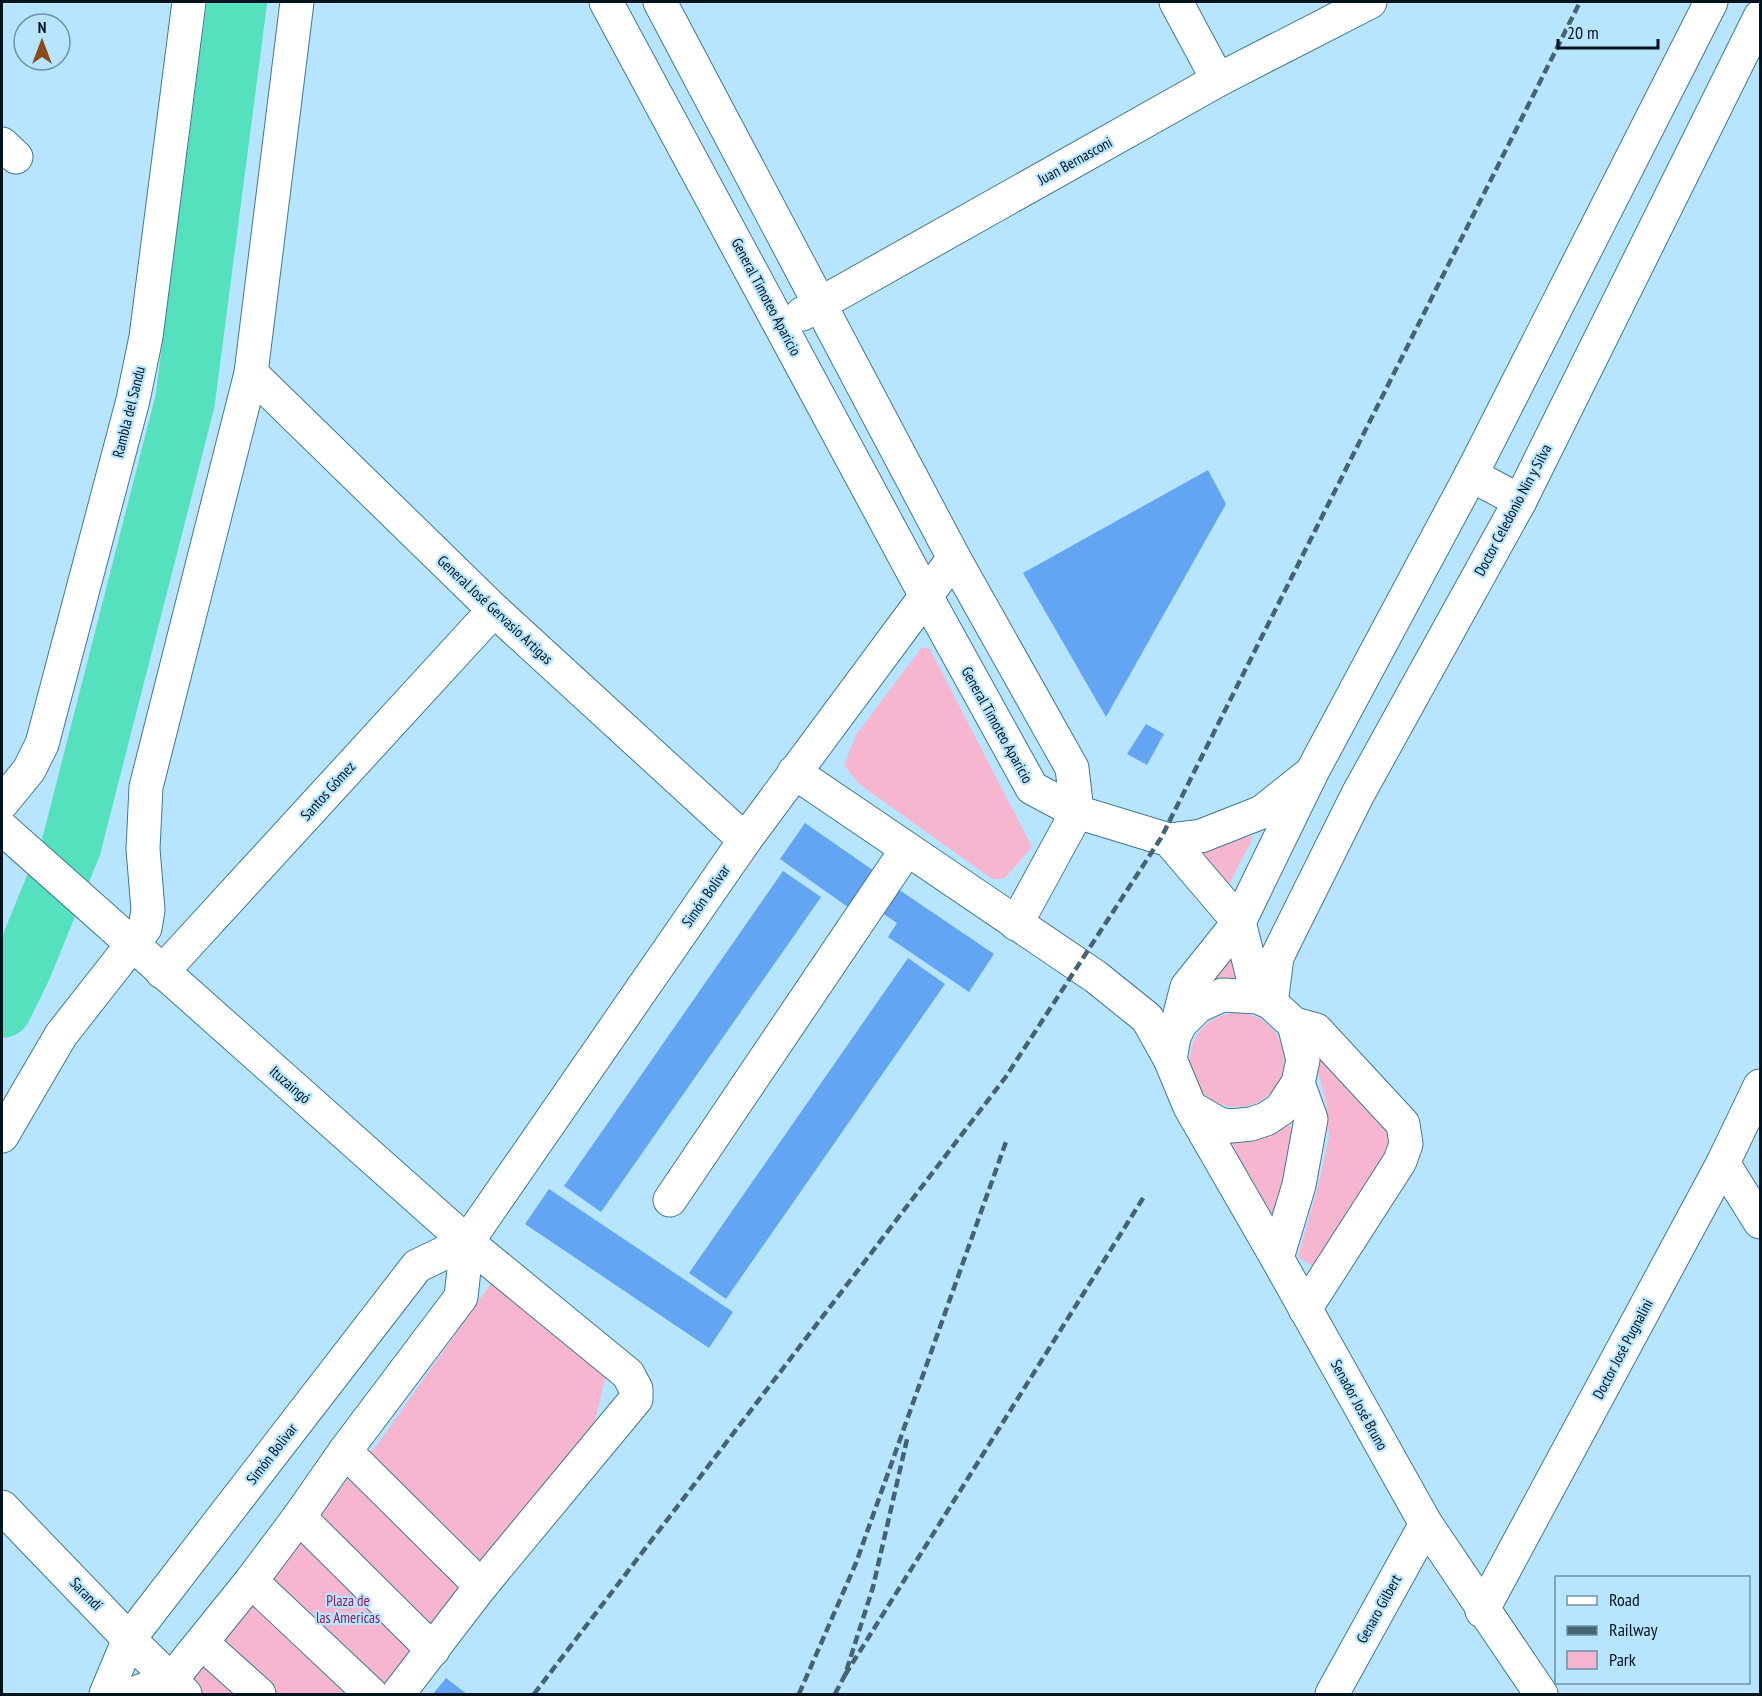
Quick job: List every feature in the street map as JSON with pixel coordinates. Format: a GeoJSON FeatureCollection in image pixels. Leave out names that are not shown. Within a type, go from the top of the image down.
{"type":"FeatureCollection","features":[{"type":"Feature","properties":{"kind":"street","name":"Rambla del Sandu"},"geometry":{"type":"LineString","coordinates":[[2,803],[29,770],[42,744],[133,400],[146,337],[189,2]]}},
{"type":"Feature","properties":{"kind":"street"},"geometry":{"type":"LineString","coordinates":[[2,1137],[122,936],[144,928],[148,910],[143,849],[146,787],[251,373],[297,2]]}},
{"type":"Feature","properties":{"kind":"street","name":"General Timoteo Aparicio"},"geometry":{"type":"LineString","coordinates":[[606,2],[1032,788],[1077,812],[1169,840]]}},
{"type":"Feature","properties":{"kind":"street"},"geometry":{"type":"LineString","coordinates":[[660,2],[954,558],[1072,768],[1077,812],[1016,924]]}},
{"type":"Feature","properties":{"kind":"street"},"geometry":{"type":"LineString","coordinates":[[1176,2],[1218,80]]}},
{"type":"Feature","properties":{"kind":"street","name":"Juan Bernasconi"},"geometry":{"type":"LineString","coordinates":[[782,325],[1218,80],[1370,2]]}},
{"type":"Feature","properties":{"kind":"street"},"geometry":{"type":"LineString","coordinates":[[1172,1048],[1187,987],[1239,922],[1312,772],[1472,475],[1711,2]]}},
{"type":"Feature","properties":{"kind":"street"},"geometry":{"type":"LineString","coordinates":[[1724,2],[1760,18]]}},
{"type":"Feature","properties":{"kind":"street","name":"Doctor Celedonio Nin y Silva"},"geometry":{"type":"LineString","coordinates":[[1274,1008],[1278,957],[1353,804],[1520,501],[1760,18]]}},
{"type":"Feature","properties":{"kind":"street","name":"General José Gervasio Artigas"},"geometry":{"type":"LineString","coordinates":[[251,373],[494,610],[745,840]]}},
{"type":"Feature","properties":{"kind":"street"},"geometry":{"type":"LineString","coordinates":[[1472,475],[1520,501]]}},
{"type":"Feature","properties":{"kind":"street","name":"Simón Bolivar"},"geometry":{"type":"LineString","coordinates":[[467,1242],[417,1266],[129,1639],[128,1694],[178,1688],[202,1643],[299,1517],[345,1451],[460,1297],[467,1242],[745,840],[954,558]]}},
{"type":"Feature","properties":{"kind":"street","name":"Santos Gómez"},"geometry":{"type":"LineString","coordinates":[[162,972],[494,610]]}},
{"type":"Feature","properties":{"kind":"street"},"geometry":{"type":"LineString","coordinates":[[794,772],[1096,977],[1147,1018],[1172,1048],[1190,1107],[1219,1124],[1231,1126],[1251,1124],[1266,1119],[1281,1109],[1298,1083],[1303,1060],[1274,1008],[1239,922],[1169,840]]}},
{"type":"Feature","properties":{"kind":"street"},"geometry":{"type":"LineString","coordinates":[[1169,840],[1201,837],[1262,812],[1312,772]]}},
{"type":"Feature","properties":{"kind":"street","name":"Ituzaingó"},"geometry":{"type":"LineString","coordinates":[[8,834],[467,1242],[628,1374],[636,1389],[636,1399],[481,1586],[398,1695]]}},
{"type":"Feature","properties":{"kind":"street"},"geometry":{"type":"LineString","coordinates":[[670,1200],[907,849]]}},
{"type":"Feature","properties":{"kind":"street"},"geometry":{"type":"LineString","coordinates":[[1172,1048],[1180,1024],[1198,1006],[1222,995],[1274,1008],[1316,1030],[1403,1124],[1406,1144],[1400,1161],[1305,1309]]}},
{"type":"Feature","properties":{"kind":"street"},"geometry":{"type":"LineString","coordinates":[[1278,1258],[1299,1185],[1311,1119],[1298,1083]]}},
{"type":"Feature","properties":{"kind":"street","name":"Doctor José Pugnalini"},"geometry":{"type":"LineString","coordinates":[[1482,1611],[1723,1163],[1761,1086]]}},
{"type":"Feature","properties":{"kind":"street","name":"Senador José Bruno"},"geometry":{"type":"LineString","coordinates":[[1190,1107],[1278,1258],[1426,1524],[1482,1611],[1541,1695]]}},
{"type":"Feature","properties":{"kind":"street"},"geometry":{"type":"LineString","coordinates":[[1723,1163],[1761,1222]]}},
{"type":"Feature","properties":{"kind":"street"},"geometry":{"type":"LineString","coordinates":[[345,1451],[481,1586]]}},
{"type":"Feature","properties":{"kind":"street","name":"Sarandí"},"geometry":{"type":"LineString","coordinates":[[2,1507],[178,1688]]}},
{"type":"Feature","properties":{"kind":"street"},"geometry":{"type":"LineString","coordinates":[[299,1517],[433,1650]]}},
{"type":"Feature","properties":{"kind":"street","name":"Genaro Gilbert"},"geometry":{"type":"LineString","coordinates":[[1332,1695],[1426,1524]]}},
{"type":"Feature","properties":{"kind":"street"},"geometry":{"type":"LineString","coordinates":[[251,1581],[371,1695]]}},
{"type":"Feature","properties":{"kind":"street"},"geometry":{"type":"LineString","coordinates":[[202,1643],[259,1695]]}},
{"type":"Feature","properties":{"kind":"green space"},"geometry":{"type":"Polygon","coordinates":[[[922,647],[930,649],[1032,847],[1004,879],[992,879],[859,784],[844,765],[856,735],[922,647]]]}},
{"type":"Feature","properties":{"kind":"green space"},"geometry":{"type":"Polygon","coordinates":[[[1254,836],[1228,886],[1190,848],[1254,836]]]}},
{"type":"Feature","properties":{"kind":"green space"},"geometry":{"type":"Polygon","coordinates":[[[1236,947],[1249,984],[1206,986],[1236,947]]]}},
{"type":"Feature","properties":{"kind":"green space"},"geometry":{"type":"Polygon","coordinates":[[[1237,1013],[1255,1017],[1270,1027],[1280,1042],[1284,1060],[1280,1078],[1270,1093],[1255,1103],[1237,1107],[1219,1103],[1204,1093],[1194,1078],[1190,1060],[1194,1042],[1204,1027],[1219,1017],[1237,1013]]]}},
{"type":"Feature","properties":{"kind":"green space"},"geometry":{"type":"Polygon","coordinates":[[[1305,1039],[1391,1130],[1393,1148],[1313,1266],[1298,1257],[1329,1137],[1326,1102],[1317,1069],[1305,1039]]]}},
{"type":"Feature","properties":{"kind":"green space"},"geometry":{"type":"Polygon","coordinates":[[[1287,1125],[1294,1128],[1275,1229],[1229,1141],[1259,1137],[1287,1125]]]}},
{"type":"Feature","properties":{"kind":"green space","name":"Plaza de las Americas"},"geometry":{"type":"Polygon","coordinates":[[[494,1279],[608,1366],[593,1430],[394,1694],[163,1694],[380,1441],[494,1279]]]}},
{"type":"Feature","properties":{"kind":"building"},"geometry":{"type":"Polygon","coordinates":[[[1208,470],[1226,504],[1106,717],[1023,573],[1208,470]]]}},
{"type":"Feature","properties":{"kind":"building"},"geometry":{"type":"Polygon","coordinates":[[[1146,724],[1164,734],[1147,765],[1127,754],[1146,724]]]}},
{"type":"Feature","properties":{"kind":"building"},"geometry":{"type":"Polygon","coordinates":[[[805,823],[877,873],[852,910],[780,859],[805,823]]]}},
{"type":"Feature","properties":{"kind":"building"},"geometry":{"type":"Polygon","coordinates":[[[783,871],[821,897],[601,1212],[564,1186],[783,871]]]}},
{"type":"Feature","properties":{"kind":"building"},"geometry":{"type":"Polygon","coordinates":[[[892,885],[994,954],[969,992],[888,937],[897,923],[876,909],[892,885]]]}},
{"type":"Feature","properties":{"kind":"building"},"geometry":{"type":"Polygon","coordinates":[[[908,958],[945,984],[726,1299],[689,1273],[908,958]]]}},
{"type":"Feature","properties":{"kind":"building"},"geometry":{"type":"Polygon","coordinates":[[[549,1189],[733,1312],[709,1348],[525,1224],[549,1189]]]}},
{"type":"Feature","properties":{"kind":"building"},"geometry":{"type":"Polygon","coordinates":[[[446,1678],[467,1694],[433,1694],[446,1678]]]}},
{"type":"Feature","properties":{"kind":"waterway"},"geometry":{"type":"LineString","coordinates":[[2,1008],[22,967],[71,847],[185,401],[237,2]]}},
{"type":"Feature","properties":{"kind":"railway"},"geometry":{"type":"LineString","coordinates":[[534,1694],[1005,1078],[1161,838],[1580,2]]}},
{"type":"Feature","properties":{"kind":"railway"},"geometry":{"type":"LineString","coordinates":[[799,1694],[856,1563],[1007,1139]]}},
{"type":"Feature","properties":{"kind":"railway"},"geometry":{"type":"LineString","coordinates":[[845,1675],[1145,1195]]}},
{"type":"Feature","properties":{"kind":"railway"},"geometry":{"type":"LineString","coordinates":[[835,1694],[845,1675],[873,1587],[908,1435]]}}]}
